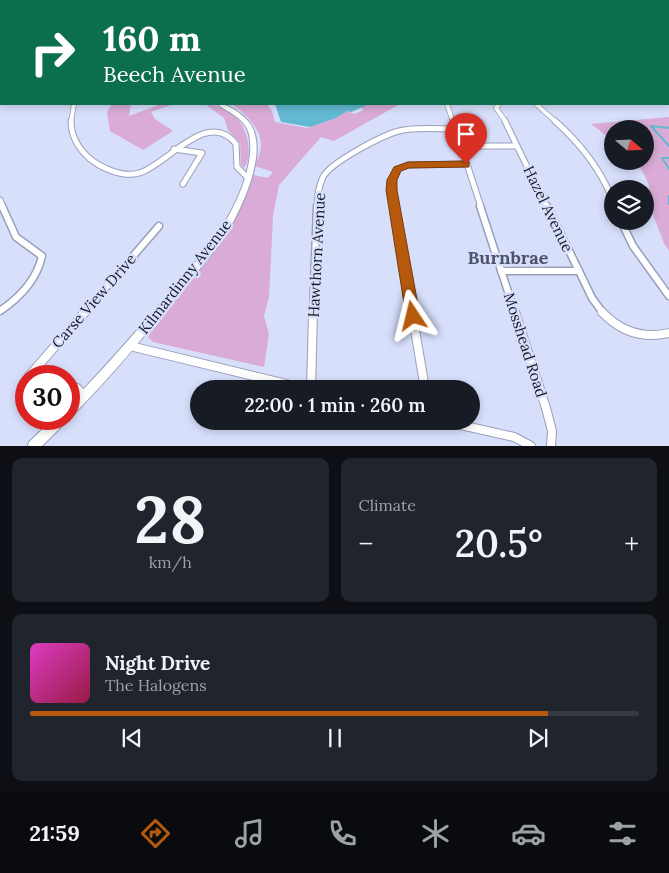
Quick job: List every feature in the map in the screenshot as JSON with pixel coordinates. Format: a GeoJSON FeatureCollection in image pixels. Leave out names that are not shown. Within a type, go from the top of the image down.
{"type":"FeatureCollection","features":[{"type":"Feature","properties":{"kind":"street"},"geometry":{"type":"LineString","coordinates":[[74,105],[71,122],[79,149],[86,158],[103,167],[126,174],[140,173],[150,169],[173,149],[186,141],[203,134],[223,134],[233,139],[236,144],[237,167],[247,178]]}},
{"type":"Feature","properties":{"kind":"street","name":"Kilmardinny Avenue"},"geometry":{"type":"LineString","coordinates":[[80,401],[130,346],[216,241],[233,215],[247,178],[254,144],[250,129],[237,114],[222,105]]}},
{"type":"Feature","properties":{"kind":"street","name":"Mosshead Road"},"geometry":{"type":"LineString","coordinates":[[447,105],[546,408],[552,431],[551,446]]}},
{"type":"Feature","properties":{"kind":"street","name":"Hazel Avenue"},"geometry":{"type":"LineString","coordinates":[[498,105],[496,108],[506,122],[596,304],[616,324],[632,332],[648,336],[669,333]]}},
{"type":"Feature","properties":{"kind":"street"},"geometry":{"type":"LineString","coordinates":[[537,105],[590,154],[605,180]]}},
{"type":"Feature","properties":{"kind":"street","name":"Hawthorn Avenue"},"geometry":{"type":"LineString","coordinates":[[309,380],[317,197],[324,175],[349,156],[376,140],[401,130],[454,129]]}},
{"type":"Feature","properties":{"kind":"street"},"geometry":{"type":"LineString","coordinates":[[460,146],[517,146]]}},
{"type":"Feature","properties":{"kind":"street"},"geometry":{"type":"LineString","coordinates":[[173,149],[202,153],[183,184]]}},
{"type":"Feature","properties":{"kind":"street"},"geometry":{"type":"LineString","coordinates":[[424,380],[392,190],[392,180],[397,169],[408,165],[466,164]]}},
{"type":"Feature","properties":{"kind":"street"},"geometry":{"type":"LineString","coordinates":[[240,171],[245,171],[250,167]]}},
{"type":"Feature","properties":{"kind":"street"},"geometry":{"type":"LineString","coordinates":[[0,200],[14,236],[26,245],[39,251],[42,256],[38,270],[18,297],[0,310]]}},
{"type":"Feature","properties":{"kind":"street","name":"Carse View Drive"},"geometry":{"type":"LineString","coordinates":[[39,365],[159,226]]}},
{"type":"Feature","properties":{"kind":"street"},"geometry":{"type":"LineString","coordinates":[[625,230],[633,246],[669,296]]}},
{"type":"Feature","properties":{"kind":"street"},"geometry":{"type":"LineString","coordinates":[[501,271],[579,271]]}},
{"type":"Feature","properties":{"kind":"street"},"geometry":{"type":"LineString","coordinates":[[130,346],[272,380]]}},
{"type":"Feature","properties":{"kind":"street"},"geometry":{"type":"LineString","coordinates":[[80,392],[84,397]]}},
{"type":"Feature","properties":{"kind":"street"},"geometry":{"type":"LineString","coordinates":[[480,429],[514,437],[531,446]]}},
{"type":"Feature","properties":{"kind":"street"},"geometry":{"type":"LineString","coordinates":[[33,446],[50,430]]}},
{"type":"Feature","properties":{"kind":"shaded area"},"geometry":{"type":"Polygon","coordinates":[[[111,105],[131,105],[129,116],[158,105],[171,105],[151,112],[155,119],[173,131],[143,150],[110,131],[107,112],[111,105]]]}},
{"type":"Feature","properties":{"kind":"shaded area"},"geometry":{"type":"Polygon","coordinates":[[[206,105],[218,106],[227,110],[241,124],[249,150],[249,157],[244,168],[241,165],[240,143],[228,130],[224,118],[206,105]]]}},
{"type":"Feature","properties":{"kind":"shaded area"},"geometry":{"type":"Polygon","coordinates":[[[232,105],[268,105],[272,111],[275,122],[307,128],[336,118],[347,111],[354,114],[364,110],[359,107],[366,105],[398,105],[334,141],[321,137],[279,185],[273,216],[269,297],[264,316],[269,334],[264,367],[153,342],[146,335],[177,297],[239,210],[253,175],[268,178],[273,172],[255,166],[260,153],[261,140],[255,127],[232,105]]]}},
{"type":"Feature","properties":{"kind":"shaded area"},"geometry":{"type":"Polygon","coordinates":[[[669,117],[669,251],[654,217],[654,180],[647,180],[642,170],[654,170],[654,120],[636,120],[669,117]]]}},
{"type":"Feature","properties":{"kind":"shaded area"},"geometry":{"type":"Polygon","coordinates":[[[604,123],[604,134],[591,124],[604,123]]]}},
{"type":"Feature","properties":{"kind":"water"},"geometry":{"type":"Polygon","coordinates":[[[275,105],[368,105],[351,112],[347,111],[336,118],[310,127],[281,122],[275,105]]]}},
{"type":"Feature","properties":{"kind":"waterway"},"geometry":{"type":"LineString","coordinates":[[669,128],[651,126],[669,146]]}},
{"type":"Feature","properties":{"kind":"waterway"},"geometry":{"type":"LineString","coordinates":[[669,158],[662,158],[669,169]]}},
{"type":"Feature","properties":{"kind":"waterway"},"geometry":{"type":"LineString","coordinates":[[669,196],[669,204]]}},
{"type":"Feature","properties":{"kind":"district","name":"Burnbrae"},"geometry":{"type":"Point","coordinates":[508,258]}},
{"type":"Feature","properties":{"kind":"route"},"geometry":{"type":"LineString","coordinates":[[413,316],[392,190],[392,180],[397,169],[408,165],[466,164]]}}]}
